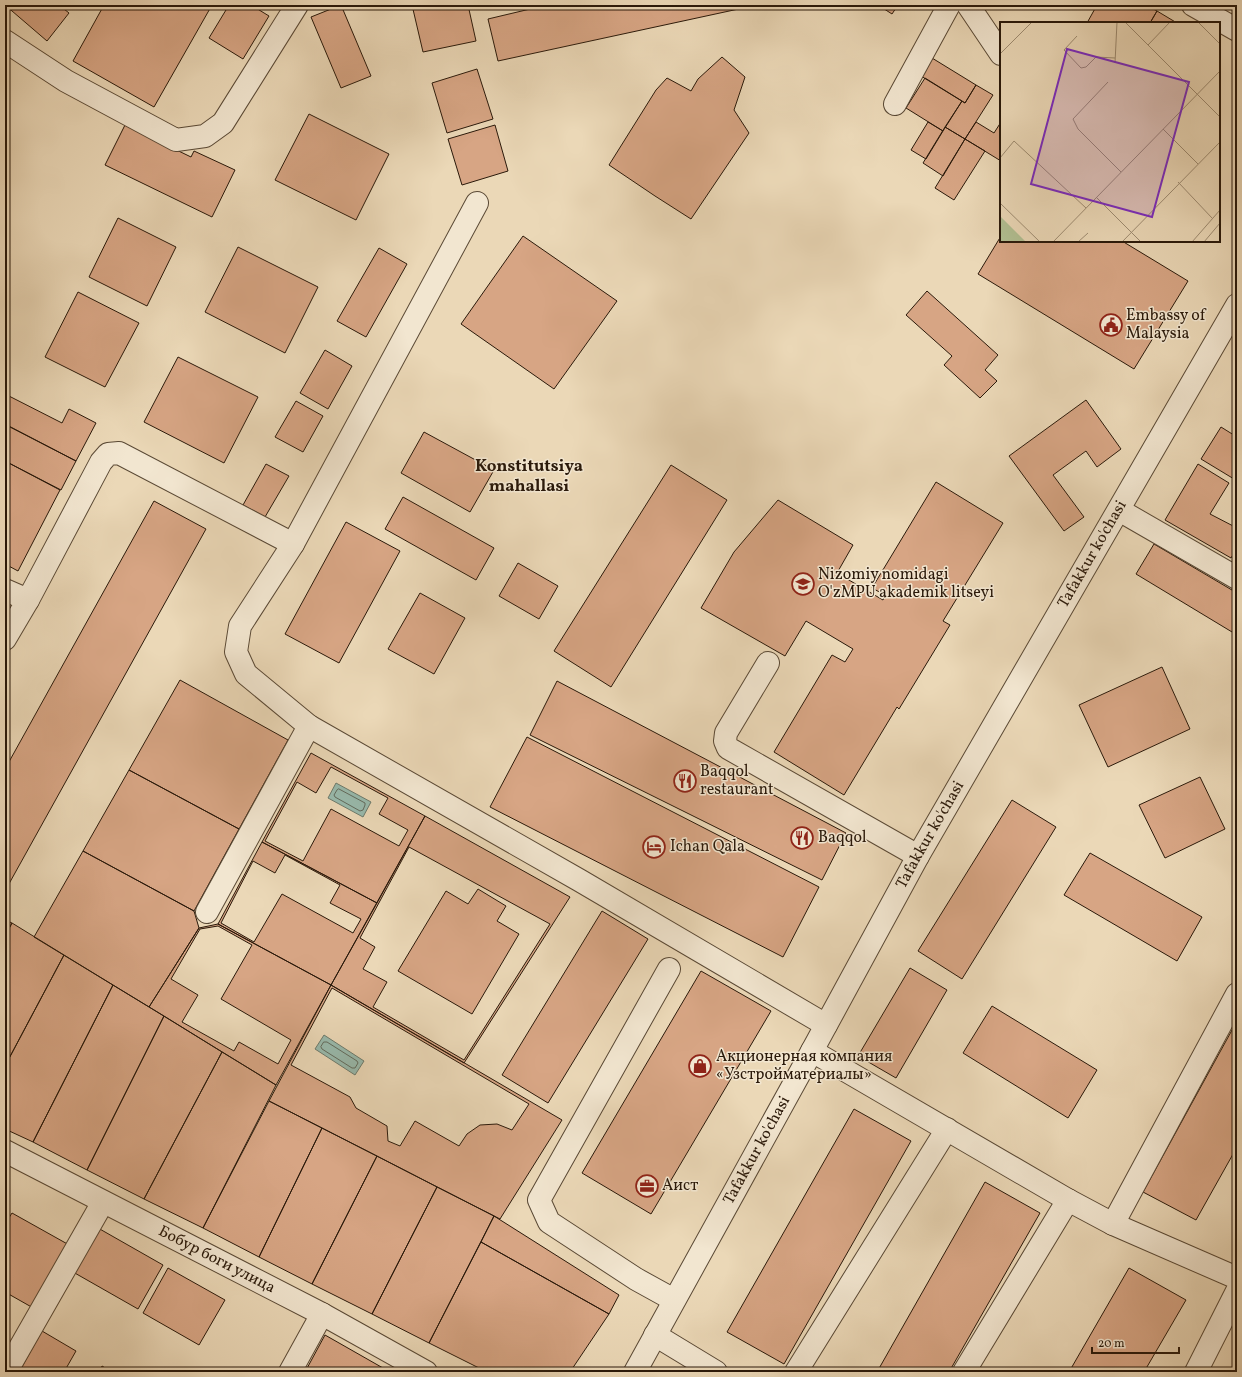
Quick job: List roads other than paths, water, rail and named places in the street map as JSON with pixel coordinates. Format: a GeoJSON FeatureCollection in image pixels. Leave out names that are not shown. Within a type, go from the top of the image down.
{"type":"FeatureCollection","features":[{"type":"Feature","properties":{"kind":"street"},"geometry":{"type":"LineString","coordinates":[[5,41],[66,81],[176,140],[205,136],[223,123],[297,5]]}},
{"type":"Feature","properties":{"kind":"street"},"geometry":{"type":"LineString","coordinates":[[895,104],[949,5]]}},
{"type":"Feature","properties":{"kind":"street"},"geometry":{"type":"LineString","coordinates":[[968,5],[1000,53]]}},
{"type":"Feature","properties":{"kind":"street"},"geometry":{"type":"LineString","coordinates":[[1192,5],[1237,30]]}},
{"type":"Feature","properties":{"kind":"street"},"geometry":{"type":"LineString","coordinates":[[477,203],[293,544],[240,626],[236,652],[246,674],[309,726],[579,880],[826,1025]]}},
{"type":"Feature","properties":{"kind":"street","name":"Tafakkur ko'chasi"},"geometry":{"type":"LineString","coordinates":[[635,1372],[918,856],[1237,305]]}},
{"type":"Feature","properties":{"kind":"street"},"geometry":{"type":"LineString","coordinates":[[5,639],[28,600],[101,462],[108,454],[119,453],[293,544]]}},
{"type":"Feature","properties":{"kind":"street"},"geometry":{"type":"LineString","coordinates":[[1119,510],[1237,578]]}},
{"type":"Feature","properties":{"kind":"street"},"geometry":{"type":"LineString","coordinates":[[5,590],[28,600]]}},
{"type":"Feature","properties":{"kind":"street"},"geometry":{"type":"LineString","coordinates":[[768,663],[726,733],[725,741],[728,748],[918,856]]}},
{"type":"Feature","properties":{"kind":"street"},"geometry":{"type":"LineString","coordinates":[[208,912],[309,726]]}},
{"type":"Feature","properties":{"kind":"street"},"geometry":{"type":"LineString","coordinates":[[669,969],[539,1200],[549,1222],[636,1279],[674,1300]]}},
{"type":"Feature","properties":{"kind":"street"},"geometry":{"type":"LineString","coordinates":[[1113,1224],[1237,994]]}},
{"type":"Feature","properties":{"kind":"street"},"geometry":{"type":"LineString","coordinates":[[812,1051],[1068,1200],[1113,1224],[1237,1278]]}},
{"type":"Feature","properties":{"kind":"street"},"geometry":{"type":"LineString","coordinates":[[796,1372],[947,1130]]}},
{"type":"Feature","properties":{"kind":"street","name":"Бобур боги улица"},"geometry":{"type":"LineString","coordinates":[[5,1151],[322,1314],[426,1372]]}},
{"type":"Feature","properties":{"kind":"street"},"geometry":{"type":"LineString","coordinates":[[964,1372],[1068,1200]]}},
{"type":"Feature","properties":{"kind":"street"},"geometry":{"type":"LineString","coordinates":[[6,1372],[102,1202]]}},
{"type":"Feature","properties":{"kind":"street"},"geometry":{"type":"LineString","coordinates":[[1196,1372],[1237,1291]]}},
{"type":"Feature","properties":{"kind":"street"},"geometry":{"type":"LineString","coordinates":[[290,1372],[322,1314]]}},
{"type":"Feature","properties":{"kind":"street"},"geometry":{"type":"LineString","coordinates":[[655,1335],[716,1372]]}},
{"type":"Feature","properties":{"kind":"water"},"geometry":{"type":"Polygon","coordinates":[[[336,783],[371,802],[363,817],[328,798],[336,783]]]}},
{"type":"Feature","properties":{"kind":"water"},"geometry":{"type":"Polygon","coordinates":[[[324,1035],[364,1061],[355,1075],[315,1049],[324,1035]]]}},
{"type":"Feature","properties":{"kind":"place","name":"Embassy of Malaysia"},"geometry":{"type":"Point","coordinates":[1111,325]}},
{"type":"Feature","properties":{"kind":"place","name":"Nizomiy nomidagi O'zMPU akademik litseyi"},"geometry":{"type":"Point","coordinates":[803,584]}},
{"type":"Feature","properties":{"kind":"place","name":"Baqqol restaurant"},"geometry":{"type":"Point","coordinates":[685,781]}},
{"type":"Feature","properties":{"kind":"place","name":"Baqqol"},"geometry":{"type":"Point","coordinates":[802,838]}},
{"type":"Feature","properties":{"kind":"place","name":"Ichan Qala"},"geometry":{"type":"Point","coordinates":[654,847]}},
{"type":"Feature","properties":{"kind":"place","name":"Акционерная компания «Узстройматериалы»"},"geometry":{"type":"Point","coordinates":[700,1066]}},
{"type":"Feature","properties":{"kind":"place","name":"Аист"},"geometry":{"type":"Point","coordinates":[647,1186]}},
{"type":"Feature","properties":{"kind":"district","name":"Konstitutsiya mahallasi"},"geometry":{"type":"Point","coordinates":[529,476]}}]}
